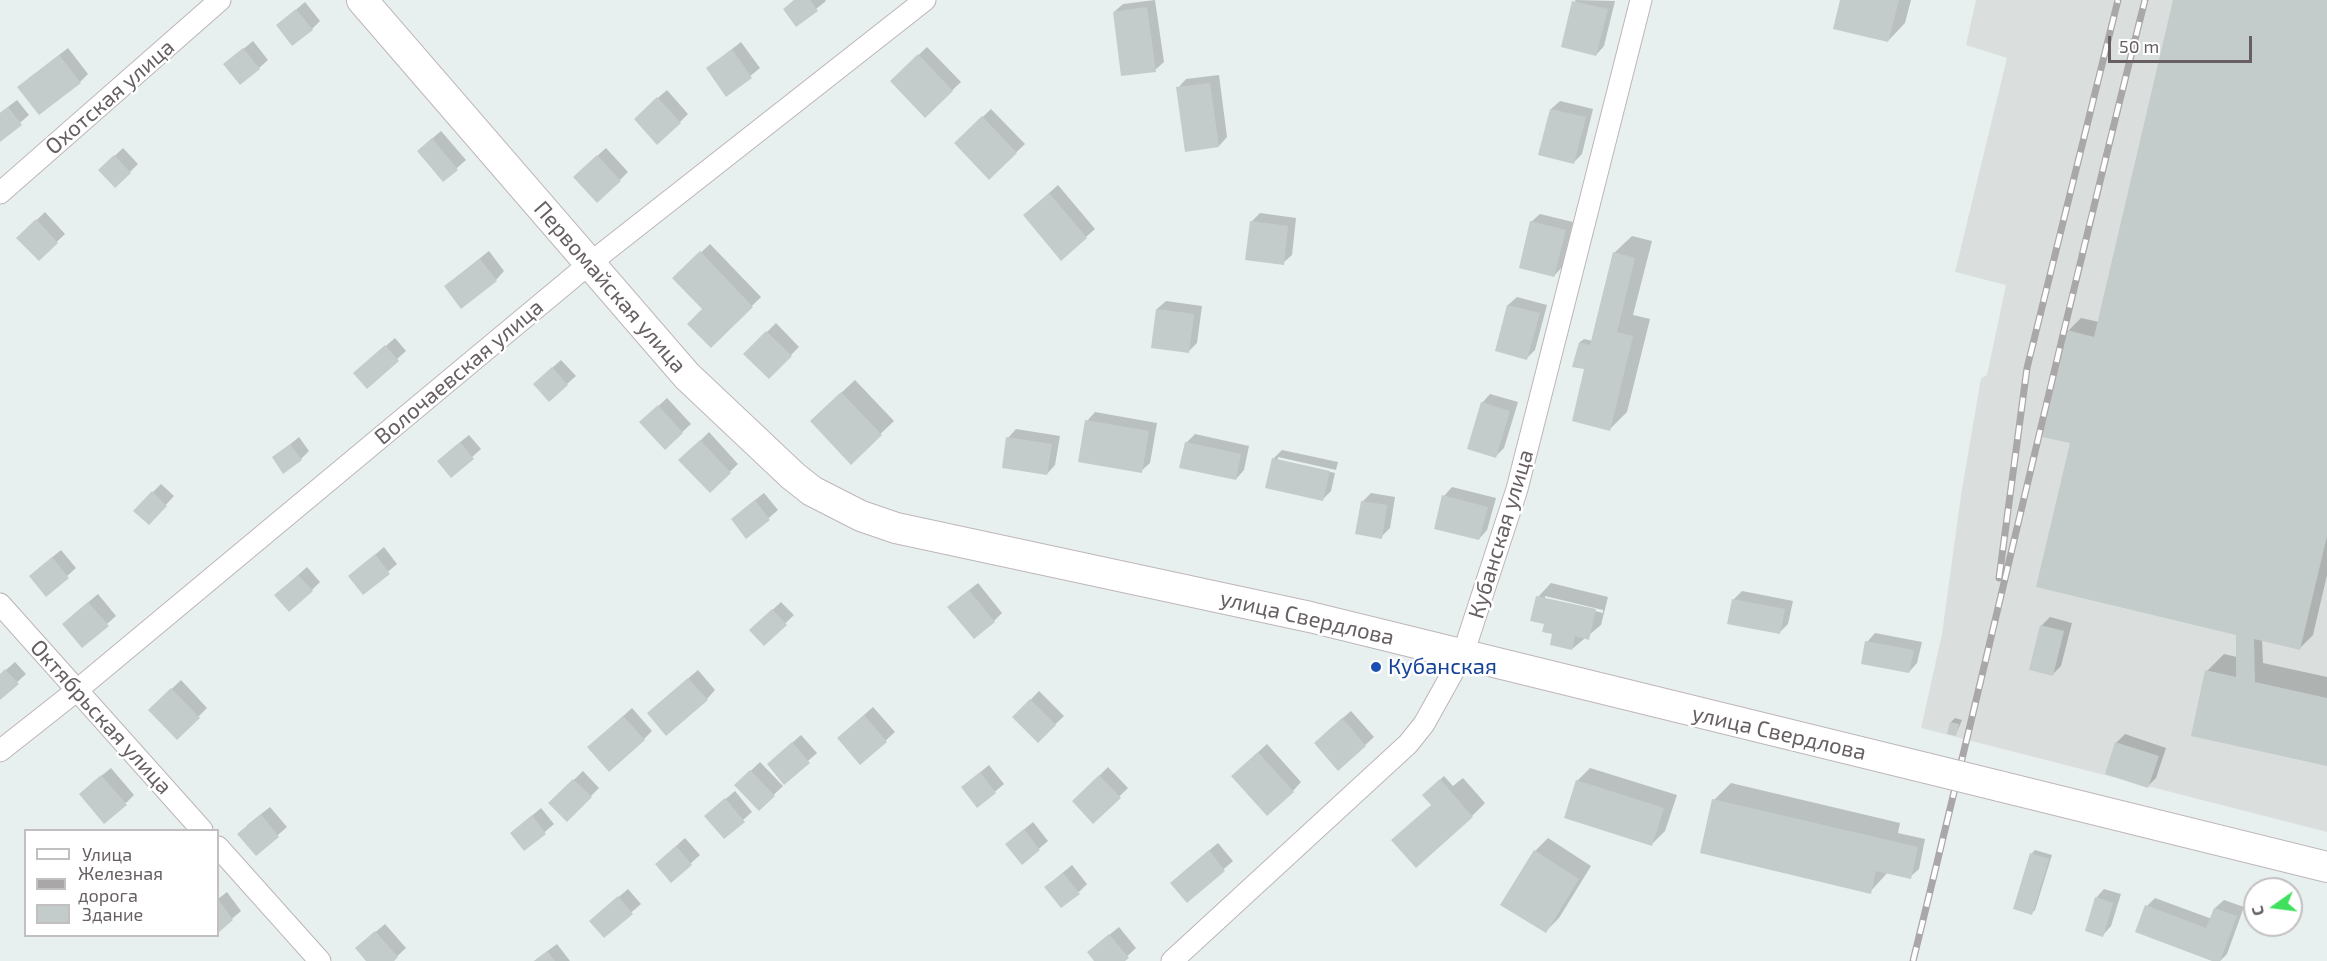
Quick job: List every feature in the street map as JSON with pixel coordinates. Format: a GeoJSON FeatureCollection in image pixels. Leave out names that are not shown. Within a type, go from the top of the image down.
{"type":"FeatureCollection","features":[{"type":"Feature","properties":{"kind":"main road","name":"Первомайская улица"},"geometry":{"type":"LineString","coordinates":[[362,0],[687,376],[793,476],[832,503],[897,528]]}},
{"type":"Feature","properties":{"kind":"main road","name":"улица Свердлова"},"geometry":{"type":"LineString","coordinates":[[897,528],[1310,617],[2327,867]]}},
{"type":"Feature","properties":{"kind":"street","name":"Охотская улица"},"geometry":{"type":"LineString","coordinates":[[0,193],[220,0]]}},
{"type":"Feature","properties":{"kind":"street","name":"Волочаевская улица"},"geometry":{"type":"LineString","coordinates":[[0,751],[76,691],[589,264],[924,0]]}},
{"type":"Feature","properties":{"kind":"street","name":"Кубанская улица"},"geometry":{"type":"LineString","coordinates":[[1172,961],[1408,744],[1424,724],[1463,654],[1517,489],[1641,0]]}},
{"type":"Feature","properties":{"kind":"street","name":"Октябрьская улица"},"geometry":{"type":"LineString","coordinates":[[0,604],[200,829]]}},
{"type":"Feature","properties":{"kind":"street"},"geometry":{"type":"LineString","coordinates":[[219,848],[320,961]]}},
{"type":"Feature","properties":{"kind":"shaded area"},"geometry":{"type":"Polygon","coordinates":[[[1976,0],[2327,0],[2327,832],[1921,728],[1942,634],[1961,495],[1981,378],[1987,375],[2006,285],[1955,272],[2007,58],[1966,45],[1976,0]]]}},
{"type":"Feature","properties":{"kind":"building"},"geometry":{"type":"Polygon","coordinates":[[[794,0],[810,0],[818,11],[796,27],[783,9],[794,0]]]}},
{"type":"Feature","properties":{"kind":"building"},"geometry":{"type":"Polygon","coordinates":[[[1840,0],[1899,0],[1888,42],[1833,29],[1840,0]]]}},
{"type":"Feature","properties":{"kind":"building"},"geometry":{"type":"Polygon","coordinates":[[[2173,0],[2327,0],[2327,536],[2300,650],[2254,639],[2255,682],[2327,698],[2327,766],[2191,736],[2205,670],[2236,677],[2236,635],[2036,587],[2070,443],[2042,437],[2067,330],[2094,337],[2173,0]]]}},
{"type":"Feature","properties":{"kind":"building"},"geometry":{"type":"Polygon","coordinates":[[[1572,1],[1608,9],[1596,56],[1561,47],[1572,1]]]}},
{"type":"Feature","properties":{"kind":"building"},"geometry":{"type":"Polygon","coordinates":[[[1147,7],[1156,72],[1121,76],[1113,12],[1147,7]]]}},
{"type":"Feature","properties":{"kind":"building"},"geometry":{"type":"Polygon","coordinates":[[[296,9],[313,30],[292,46],[276,25],[296,9]]]}},
{"type":"Feature","properties":{"kind":"building"},"geometry":{"type":"Polygon","coordinates":[[[243,48],[260,69],[240,85],[223,64],[243,48]]]}},
{"type":"Feature","properties":{"kind":"building"},"geometry":{"type":"Polygon","coordinates":[[[732,49],[752,78],[726,97],[706,68],[732,49]]]}},
{"type":"Feature","properties":{"kind":"building"},"geometry":{"type":"Polygon","coordinates":[[[918,54],[953,91],[925,118],[890,81],[918,54]]]}},
{"type":"Feature","properties":{"kind":"building"},"geometry":{"type":"Polygon","coordinates":[[[59,55],[81,83],[39,115],[17,87],[59,55]]]}},
{"type":"Feature","properties":{"kind":"building"},"geometry":{"type":"Polygon","coordinates":[[[1210,83],[1219,147],[1185,152],[1176,87],[1210,83]]]}},
{"type":"Feature","properties":{"kind":"building"},"geometry":{"type":"Polygon","coordinates":[[[657,97],[681,123],[657,145],[634,119],[657,97]]]}},
{"type":"Feature","properties":{"kind":"building"},"geometry":{"type":"Polygon","coordinates":[[[8,107],[22,125],[0,142],[0,113],[8,107]]]}},
{"type":"Feature","properties":{"kind":"building"},"geometry":{"type":"Polygon","coordinates":[[[1550,109],[1586,117],[1574,164],[1538,155],[1550,109]]]}},
{"type":"Feature","properties":{"kind":"building"},"geometry":{"type":"Polygon","coordinates":[[[982,116],[1017,153],[989,180],[954,143],[982,116]]]}},
{"type":"Feature","properties":{"kind":"building"},"geometry":{"type":"Polygon","coordinates":[[[432,138],[458,170],[443,182],[417,151],[432,138]]]}},
{"type":"Feature","properties":{"kind":"building"},"geometry":{"type":"Polygon","coordinates":[[[114,155],[131,173],[115,188],[98,170],[114,155]]]}},
{"type":"Feature","properties":{"kind":"building"},"geometry":{"type":"Polygon","coordinates":[[[597,155],[621,181],[597,203],[573,177],[597,155]]]}},
{"type":"Feature","properties":{"kind":"building"},"geometry":{"type":"Polygon","coordinates":[[[1049,193],[1087,238],[1061,261],[1023,215],[1049,193]]]}},
{"type":"Feature","properties":{"kind":"building"},"geometry":{"type":"Polygon","coordinates":[[[36,219],[58,243],[39,261],[16,238],[36,219]]]}},
{"type":"Feature","properties":{"kind":"building"},"geometry":{"type":"Polygon","coordinates":[[[1250,221],[1288,226],[1284,265],[1245,260],[1250,221]]]}},
{"type":"Feature","properties":{"kind":"building"},"geometry":{"type":"Polygon","coordinates":[[[1530,221],[1566,230],[1554,277],[1519,268],[1530,221]]]}},
{"type":"Feature","properties":{"kind":"building"},"geometry":{"type":"Polygon","coordinates":[[[700,251],[753,307],[711,348],[687,324],[702,309],[672,278],[700,251]]]}},
{"type":"Feature","properties":{"kind":"building"},"geometry":{"type":"Polygon","coordinates":[[[1613,252],[1635,258],[1617,332],[1633,336],[1610,431],[1572,421],[1584,369],[1572,367],[1579,342],[1590,345],[1613,252]]]}},
{"type":"Feature","properties":{"kind":"building"},"geometry":{"type":"Polygon","coordinates":[[[480,259],[497,281],[461,309],[444,286],[480,259]]]}},
{"type":"Feature","properties":{"kind":"building"},"geometry":{"type":"Polygon","coordinates":[[[1507,305],[1540,313],[1527,360],[1495,351],[1507,305]]]}},
{"type":"Feature","properties":{"kind":"building"},"geometry":{"type":"Polygon","coordinates":[[[1156,309],[1194,314],[1189,353],[1151,348],[1156,309]]]}},
{"type":"Feature","properties":{"kind":"building"},"geometry":{"type":"Polygon","coordinates":[[[766,331],[792,356],[769,379],[743,354],[766,331]]]}},
{"type":"Feature","properties":{"kind":"building"},"geometry":{"type":"Polygon","coordinates":[[[385,345],[399,361],[367,389],[353,373],[385,345]]]}},
{"type":"Feature","properties":{"kind":"building"},"geometry":{"type":"Polygon","coordinates":[[[552,367],[568,385],[549,402],[533,384],[552,367]]]}},
{"type":"Feature","properties":{"kind":"building"},"geometry":{"type":"Polygon","coordinates":[[[841,392],[882,435],[851,465],[810,421],[841,392]]]}},
{"type":"Feature","properties":{"kind":"building"},"geometry":{"type":"Polygon","coordinates":[[[1481,402],[1510,411],[1496,458],[1467,449],[1481,402]]]}},
{"type":"Feature","properties":{"kind":"building"},"geometry":{"type":"Polygon","coordinates":[[[658,405],[683,433],[665,450],[639,422],[658,405]]]}},
{"type":"Feature","properties":{"kind":"building"},"geometry":{"type":"Polygon","coordinates":[[[1085,420],[1149,431],[1142,473],[1078,462],[1085,420]]]}},
{"type":"Feature","properties":{"kind":"building"},"geometry":{"type":"Polygon","coordinates":[[[1006,437],[1052,444],[1047,475],[1002,468],[1006,437]]]}},
{"type":"Feature","properties":{"kind":"building"},"geometry":{"type":"Polygon","coordinates":[[[700,440],[731,473],[710,493],[678,460],[700,440]]]}},
{"type":"Feature","properties":{"kind":"building"},"geometry":{"type":"Polygon","coordinates":[[[460,442],[474,459],[451,478],[437,461],[460,442]]]}},
{"type":"Feature","properties":{"kind":"building"},"geometry":{"type":"Polygon","coordinates":[[[1185,442],[1241,454],[1236,480],[1179,468],[1185,442]]]}},
{"type":"Feature","properties":{"kind":"building"},"geometry":{"type":"Polygon","coordinates":[[[290,444],[302,460],[283,474],[272,457],[290,444]]]}},
{"type":"Feature","properties":{"kind":"building"},"geometry":{"type":"Polygon","coordinates":[[[1272,458],[1330,471],[1323,501],[1265,488],[1272,458]]]}},
{"type":"Feature","properties":{"kind":"building"},"geometry":{"type":"Polygon","coordinates":[[[152,491],[167,506],[149,525],[133,511],[152,491]]]}},
{"type":"Feature","properties":{"kind":"building"},"geometry":{"type":"Polygon","coordinates":[[[1442,495],[1488,507],[1479,540],[1434,529],[1442,495]]]}},
{"type":"Feature","properties":{"kind":"building"},"geometry":{"type":"Polygon","coordinates":[[[755,500],[770,520],[746,539],[731,519],[755,500]]]}},
{"type":"Feature","properties":{"kind":"building"},"geometry":{"type":"Polygon","coordinates":[[[1361,501],[1387,505],[1382,539],[1355,534],[1361,501]]]}},
{"type":"Feature","properties":{"kind":"building"},"geometry":{"type":"Polygon","coordinates":[[[375,554],[390,574],[363,595],[348,576],[375,554]]]}},
{"type":"Feature","properties":{"kind":"building"},"geometry":{"type":"Polygon","coordinates":[[[52,557],[69,578],[46,597],[29,576],[52,557]]]}},
{"type":"Feature","properties":{"kind":"building"},"geometry":{"type":"Polygon","coordinates":[[[298,575],[313,591],[289,612],[274,595],[298,575]]]}},
{"type":"Feature","properties":{"kind":"building"},"geometry":{"type":"Polygon","coordinates":[[[969,590],[995,622],[974,639],[947,607],[969,590]]]}},
{"type":"Feature","properties":{"kind":"building"},"geometry":{"type":"Polygon","coordinates":[[[1536,596],[1596,609],[1589,640],[1575,636],[1572,650],[1550,645],[1552,634],[1542,632],[1544,624],[1530,621],[1536,596]]]}},
{"type":"Feature","properties":{"kind":"building"},"geometry":{"type":"Polygon","coordinates":[[[1732,599],[1785,609],[1780,634],[1727,624],[1732,599]]]}},
{"type":"Feature","properties":{"kind":"building"},"geometry":{"type":"Polygon","coordinates":[[[88,602],[109,626],[82,648],[62,624],[88,602]]]}},
{"type":"Feature","properties":{"kind":"building"},"geometry":{"type":"Polygon","coordinates":[[[772,609],[787,625],[764,646],[749,630],[772,609]]]}},
{"type":"Feature","properties":{"kind":"building"},"geometry":{"type":"Polygon","coordinates":[[[2040,625],[2064,631],[2053,676],[2029,670],[2040,625]]]}},
{"type":"Feature","properties":{"kind":"building"},"geometry":{"type":"Polygon","coordinates":[[[1865,641],[1914,650],[1909,673],[1861,664],[1865,641]]]}},
{"type":"Feature","properties":{"kind":"building"},"geometry":{"type":"Polygon","coordinates":[[[5,669],[19,684],[0,700],[0,674],[5,669]]]}},
{"type":"Feature","properties":{"kind":"building"},"geometry":{"type":"Polygon","coordinates":[[[688,678],[708,700],[666,736],[647,713],[688,678]]]}},
{"type":"Feature","properties":{"kind":"building"},"geometry":{"type":"Polygon","coordinates":[[[171,688],[200,718],[177,740],[148,710],[171,688]]]}},
{"type":"Feature","properties":{"kind":"building"},"geometry":{"type":"Polygon","coordinates":[[[1030,699],[1056,725],[1038,743],[1012,717],[1030,699]]]}},
{"type":"Feature","properties":{"kind":"building"},"geometry":{"type":"Polygon","coordinates":[[[864,715],[887,742],[860,765],[837,738],[864,715]]]}},
{"type":"Feature","properties":{"kind":"building"},"geometry":{"type":"Polygon","coordinates":[[[623,716],[645,740],[609,772],[587,747],[623,716]]]}},
{"type":"Feature","properties":{"kind":"building"},"geometry":{"type":"Polygon","coordinates":[[[1342,718],[1366,746],[1338,771],[1314,743],[1342,718]]]}},
{"type":"Feature","properties":{"kind":"building"},"geometry":{"type":"Polygon","coordinates":[[[1950,722],[1959,724],[1956,736],[1947,734],[1950,722]]]}},
{"type":"Feature","properties":{"kind":"building"},"geometry":{"type":"Polygon","coordinates":[[[792,742],[810,763],[784,785],[767,764],[792,742]]]}},
{"type":"Feature","properties":{"kind":"building"},"geometry":{"type":"Polygon","coordinates":[[[2115,742],[2159,756],[2148,788],[2105,774],[2115,742]]]}},
{"type":"Feature","properties":{"kind":"building"},"geometry":{"type":"Polygon","coordinates":[[[1258,752],[1294,792],[1267,816],[1231,776],[1258,752]]]}},
{"type":"Feature","properties":{"kind":"building"},"geometry":{"type":"Polygon","coordinates":[[[750,770],[775,796],[759,811],[734,785],[750,770]]]}},
{"type":"Feature","properties":{"kind":"building"},"geometry":{"type":"Polygon","coordinates":[[[980,772],[996,793],[977,808],[961,787],[980,772]]]}},
{"type":"Feature","properties":{"kind":"building"},"geometry":{"type":"Polygon","coordinates":[[[101,775],[127,805],[104,824],[79,794],[101,775]]]}},
{"type":"Feature","properties":{"kind":"building"},"geometry":{"type":"Polygon","coordinates":[[[1099,775],[1121,798],[1093,824],[1072,801],[1099,775]]]}},
{"type":"Feature","properties":{"kind":"building"},"geometry":{"type":"Polygon","coordinates":[[[573,779],[592,797],[567,822],[548,803],[573,779]]]}},
{"type":"Feature","properties":{"kind":"building"},"geometry":{"type":"Polygon","coordinates":[[[1440,779],[1473,817],[1416,868],[1391,840],[1431,805],[1422,795],[1440,779]]]}},
{"type":"Feature","properties":{"kind":"building"},"geometry":{"type":"Polygon","coordinates":[[[1576,780],[1664,808],[1652,846],[1564,818],[1576,780]]]}},
{"type":"Feature","properties":{"kind":"building"},"geometry":{"type":"Polygon","coordinates":[[[725,798],[745,822],[724,839],[704,816],[725,798]]]}},
{"type":"Feature","properties":{"kind":"building"},"geometry":{"type":"Polygon","coordinates":[[[1712,799],[1918,847],[1911,879],[1876,871],[1871,894],[1700,853],[1712,799]]]}},
{"type":"Feature","properties":{"kind":"building"},"geometry":{"type":"Polygon","coordinates":[[[261,814],[279,837],[256,856],[237,834],[261,814]]]}},
{"type":"Feature","properties":{"kind":"building"},"geometry":{"type":"Polygon","coordinates":[[[532,815],[546,834],[524,851],[510,833],[532,815]]]}},
{"type":"Feature","properties":{"kind":"building"},"geometry":{"type":"Polygon","coordinates":[[[1024,829],[1040,850],[1022,865],[1005,844],[1024,829]]]}},
{"type":"Feature","properties":{"kind":"building"},"geometry":{"type":"Polygon","coordinates":[[[676,846],[692,865],[671,883],[655,864],[676,846]]]}},
{"type":"Feature","properties":{"kind":"building"},"geometry":{"type":"Polygon","coordinates":[[[1209,850],[1225,871],[1187,903],[1170,883],[1209,850]]]}},
{"type":"Feature","properties":{"kind":"building"},"geometry":{"type":"Polygon","coordinates":[[[1534,850],[1579,879],[1546,933],[1500,905],[1534,850]]]}},
{"type":"Feature","properties":{"kind":"building"},"geometry":{"type":"Polygon","coordinates":[[[2030,853],[2049,859],[2032,915],[2013,909],[2030,853]]]}},
{"type":"Feature","properties":{"kind":"building"},"geometry":{"type":"Polygon","coordinates":[[[1063,873],[1080,894],[1061,908],[1044,887],[1063,873]]]}},
{"type":"Feature","properties":{"kind":"building"},"geometry":{"type":"Polygon","coordinates":[[[618,896],[633,914],[604,938],[589,921],[618,896]]]}},
{"type":"Feature","properties":{"kind":"building"},"geometry":{"type":"Polygon","coordinates":[[[2095,897],[2113,903],[2103,937],[2085,931],[2095,897]]]}},
{"type":"Feature","properties":{"kind":"building"},"geometry":{"type":"Polygon","coordinates":[[[219,900],[233,920],[219,932],[219,900]]]}},
{"type":"Feature","properties":{"kind":"building"},"geometry":{"type":"Polygon","coordinates":[[[2145,905],[2206,928],[2214,908],[2237,916],[2220,961],[2212,961],[2135,932],[2145,905]]]}},
{"type":"Feature","properties":{"kind":"building"},"geometry":{"type":"Polygon","coordinates":[[[375,931],[398,957],[394,961],[366,961],[355,948],[375,931]]]}},
{"type":"Feature","properties":{"kind":"building"},"geometry":{"type":"Polygon","coordinates":[[[1109,934],[1129,958],[1125,961],[1094,961],[1087,952],[1109,934]]]}},
{"type":"Feature","properties":{"kind":"building"},"geometry":{"type":"Polygon","coordinates":[[[547,951],[555,961],[534,961],[547,951]]]}},
{"type":"Feature","properties":{"kind":"railway"},"geometry":{"type":"LineString","coordinates":[[1999,578],[2027,368],[2118,0]]}},
{"type":"Feature","properties":{"kind":"railway"},"geometry":{"type":"LineString","coordinates":[[1913,961],[2145,0]]}},
{"type":"Feature","properties":{"kind":"place","name":"Кубанская"},"geometry":{"type":"Point","coordinates":[1376,667]}}]}
